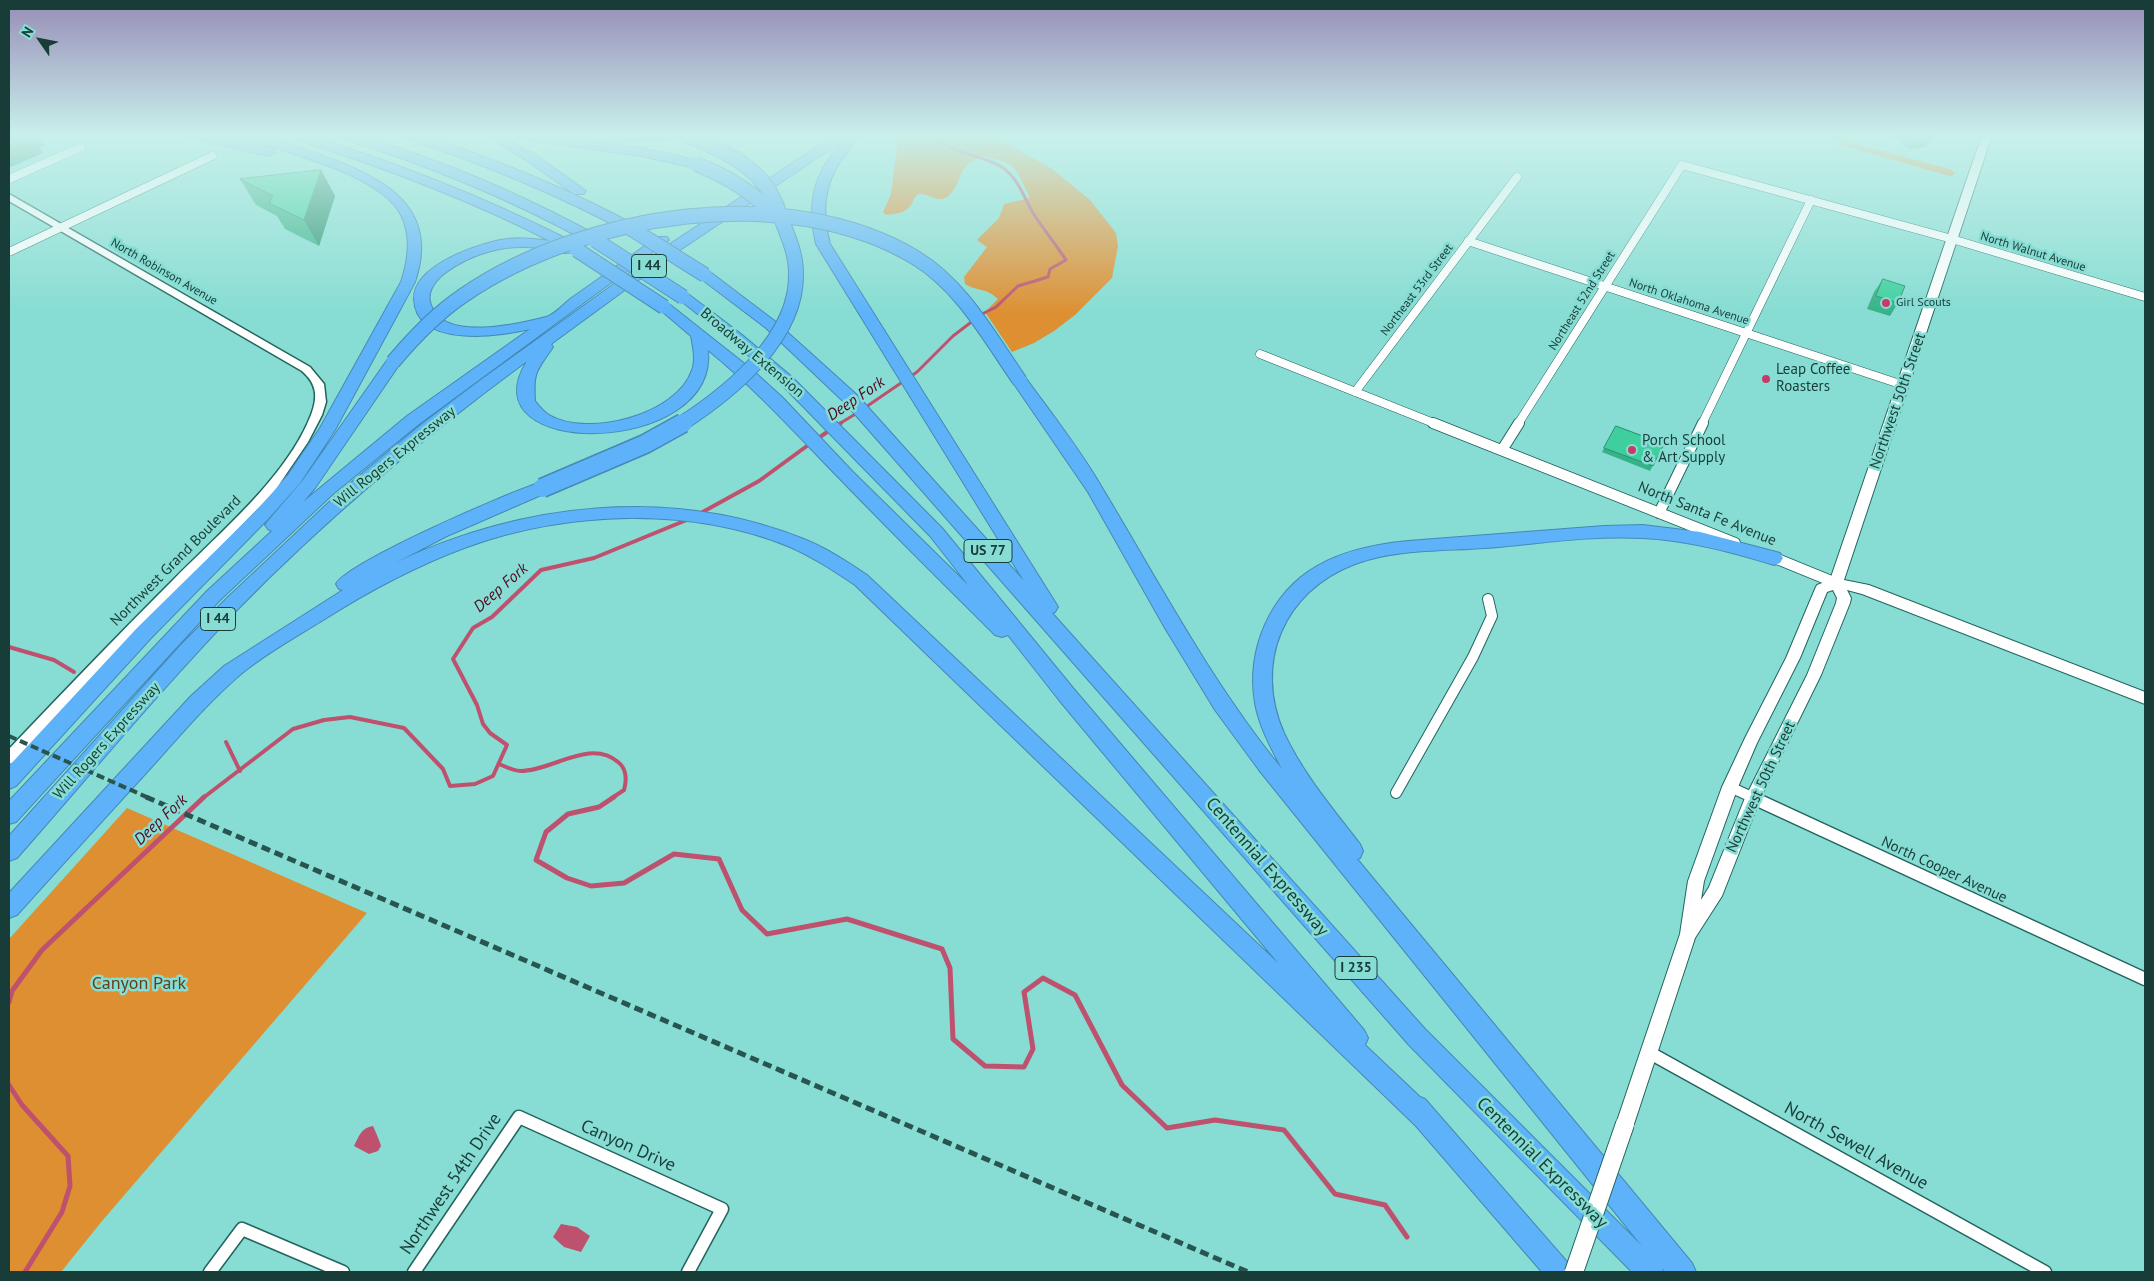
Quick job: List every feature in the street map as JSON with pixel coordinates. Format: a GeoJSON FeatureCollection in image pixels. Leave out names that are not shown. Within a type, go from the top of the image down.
{"type":"FeatureCollection","features":[{"type":"Feature","properties":{"kind":"highway"},"geometry":{"type":"LineString","coordinates":[[9,780],[144,633],[262,515],[294,479],[327,430],[404,292],[411,272],[415,250],[413,232],[408,217],[390,195]]}},
{"type":"Feature","properties":{"kind":"highway"},"geometry":{"type":"LineString","coordinates":[[464,195],[577,250],[664,307],[698,333],[776,401],[847,476],[1066,694]]}},
{"type":"Feature","properties":{"kind":"highway","name":"Broadway Extension"},"geometry":{"type":"LineString","coordinates":[[507,195],[595,240],[683,297],[736,337],[798,391],[936,532],[1066,694]]}},
{"type":"Feature","properties":{"kind":"highway","name":"Broadway Extension"},"geometry":{"type":"LineString","coordinates":[[565,195],[630,228],[705,275],[771,325],[826,375],[899,451],[1076,651]]}},
{"type":"Feature","properties":{"kind":"highway"},"geometry":{"type":"LineString","coordinates":[[583,195],[630,228]]}},
{"type":"Feature","properties":{"kind":"highway","name":"Will Rogers Expressway"},"geometry":{"type":"LineString","coordinates":[[9,851],[187,651],[309,529],[428,428],[553,327],[690,221],[730,195]]}},
{"type":"Feature","properties":{"kind":"highway","name":"Will Rogers Expressway"},"geometry":{"type":"LineString","coordinates":[[9,815],[213,596],[328,489],[452,390],[553,327],[752,195]]}},
{"type":"Feature","properties":{"kind":"highway"},"geometry":{"type":"LineString","coordinates":[[753,195],[770,209],[786,232]]}},
{"type":"Feature","properties":{"kind":"highway"},"geometry":{"type":"LineString","coordinates":[[9,908],[192,709],[231,671],[286,624],[365,571],[461,522],[634,449],[670,430],[703,410],[745,374],[769,347],[788,313],[795,291],[796,270],[794,256],[772,195]]}},
{"type":"Feature","properties":{"kind":"highway"},"geometry":{"type":"LineString","coordinates":[[819,195],[817,204],[818,225],[829,256],[1076,651]]}},
{"type":"Feature","properties":{"kind":"highway"},"geometry":{"type":"LineString","coordinates":[[213,596],[309,484],[393,362],[420,330],[445,309],[480,285],[535,256],[596,234],[651,221],[713,213],[805,218],[836,224],[891,244],[915,257],[940,276],[963,301],[1094,488],[1172,623],[1222,704],[1266,764],[1658,1244],[1683,1272]]}},
{"type":"Feature","properties":{"kind":"highway"},"geometry":{"type":"LineString","coordinates":[[553,327],[466,332],[443,326],[435,321],[424,308],[422,300],[427,284],[437,273],[456,259],[482,248],[506,243],[527,242],[577,250]]}},
{"type":"Feature","properties":{"kind":"highway"},"geometry":{"type":"LineString","coordinates":[[553,327],[526,380],[524,389],[530,406],[542,417],[558,425],[600,430],[648,419],[676,402],[688,392],[700,372],[702,361],[698,333]]}},
{"type":"Feature","properties":{"kind":"highway"},"geometry":{"type":"LineString","coordinates":[[231,671],[316,614],[364,586],[420,558],[480,537],[517,527],[583,515],[629,512],[672,513],[710,518],[770,532],[819,554],[860,580],[1423,1117]]}},
{"type":"Feature","properties":{"kind":"highway"},"geometry":{"type":"LineString","coordinates":[[1459,1000],[1300,779],[1273,730],[1263,694],[1262,665],[1268,636],[1284,606],[1306,584],[1337,564],[1363,555],[1405,548],[1587,533],[1641,531],[1712,541],[1774,558]]}},
{"type":"Feature","properties":{"kind":"highway","name":"Centennial Expressway"},"geometry":{"type":"LineString","coordinates":[[1076,651],[1417,1038],[1650,1272]]}},
{"type":"Feature","properties":{"kind":"highway","name":"I 235"},"geometry":{"type":"LineString","coordinates":[[1066,694],[1423,1117],[1559,1272]]}},
{"type":"Feature","properties":{"kind":"main road","name":"Northwest 50th Street"},"geometry":{"type":"LineString","coordinates":[[1688,934],[1716,891],[1753,798],[1814,675],[1843,603],[1844,598],[1836,583],[1967,195]]}},
{"type":"Feature","properties":{"kind":"main road","name":"Northwest 50th Street"},"geometry":{"type":"LineString","coordinates":[[1574,1272],[1650,1053],[1688,934],[1696,881],[1730,787],[1750,742],[1793,658],[1822,589],[1836,583]]}},
{"type":"Feature","properties":{"kind":"main road","name":"North Santa Fe Avenue"},"geometry":{"type":"LineString","coordinates":[[1836,583],[1864,589],[2145,698]]}},
{"type":"Feature","properties":{"kind":"street"},"geometry":{"type":"LineString","coordinates":[[9,252],[130,195]]}},
{"type":"Feature","properties":{"kind":"street","name":"Northeast 53rd Street"},"geometry":{"type":"LineString","coordinates":[[1355,392],[1503,195]]}},
{"type":"Feature","properties":{"kind":"street","name":"Northeast 52nd Street"},"geometry":{"type":"LineString","coordinates":[[1502,450],[1663,195]]}},
{"type":"Feature","properties":{"kind":"street","name":"North Walnut Avenue"},"geometry":{"type":"LineString","coordinates":[[1792,195],[1952,239],[2145,297]]}},
{"type":"Feature","properties":{"kind":"street","name":"North Robinson Avenue"},"geometry":{"type":"LineString","coordinates":[[9,197],[306,369]]}},
{"type":"Feature","properties":{"kind":"street"},"geometry":{"type":"LineString","coordinates":[[1659,513],[1811,200]]}},
{"type":"Feature","properties":{"kind":"street","name":"North Oklahoma Avenue"},"geometry":{"type":"LineString","coordinates":[[1468,241],[1903,385]]}},
{"type":"Feature","properties":{"kind":"street","name":"North Santa Fe Avenue"},"geometry":{"type":"LineString","coordinates":[[1260,354],[1836,583]]}},
{"type":"Feature","properties":{"kind":"street","name":"Northwest Grand Boulevard"},"geometry":{"type":"LineString","coordinates":[[9,758],[105,656],[246,514],[284,470],[307,434],[321,398],[318,381],[306,369]]}},
{"type":"Feature","properties":{"kind":"street"},"geometry":{"type":"LineString","coordinates":[[1396,793],[1472,657],[1492,616],[1488,599]]}},
{"type":"Feature","properties":{"kind":"street","name":"North Cooper Avenue"},"geometry":{"type":"LineString","coordinates":[[1730,787],[2145,979]]}},
{"type":"Feature","properties":{"kind":"street","name":"North Sewell Avenue"},"geometry":{"type":"LineString","coordinates":[[1650,1053],[2045,1272]]}},
{"type":"Feature","properties":{"kind":"street","name":"Canyon Drive"},"geometry":{"type":"LineString","coordinates":[[519,1117],[722,1209],[688,1272]]}},
{"type":"Feature","properties":{"kind":"street","name":"Northwest 54th Drive"},"geometry":{"type":"LineString","coordinates":[[414,1272],[519,1117]]}},
{"type":"Feature","properties":{"kind":"street"},"geometry":{"type":"LineString","coordinates":[[210,1272],[242,1229],[321,1261],[343,1272]]}},
{"type":"Feature","properties":{"kind":"green space"},"geometry":{"type":"Polygon","coordinates":[[[891,195],[918,195],[909,208],[900,213],[886,215],[883,212],[891,195]]]}},
{"type":"Feature","properties":{"kind":"green space"},"geometry":{"type":"Polygon","coordinates":[[[926,195],[949,195],[943,199],[926,195]]]}},
{"type":"Feature","properties":{"kind":"green space"},"geometry":{"type":"Polygon","coordinates":[[[1028,195],[1084,195],[1116,233],[1118,246],[1112,278],[1075,315],[1034,343],[1012,352],[985,312],[998,299],[985,291],[965,284],[964,277],[987,247],[977,240],[999,218],[1004,204],[1030,198],[1028,195]]]}},
{"type":"Feature","properties":{"kind":"green space","name":"Canyon Park"},"geometry":{"type":"Polygon","coordinates":[[[127,808],[367,913],[102,1221],[61,1272],[9,1272],[9,939],[127,808]]]}},
{"type":"Feature","properties":{"kind":"shaded area"},"geometry":{"type":"Polygon","coordinates":[[[373,1126],[381,1146],[378,1151],[369,1154],[354,1146],[363,1131],[373,1126]]]}},
{"type":"Feature","properties":{"kind":"shaded area"},"geometry":{"type":"Polygon","coordinates":[[[561,1224],[577,1227],[590,1236],[581,1252],[564,1247],[553,1237],[561,1224]]]}},
{"type":"Feature","properties":{"kind":"building"},"geometry":{"type":"Polygon","coordinates":[[[271,195],[313,195],[304,220],[269,203],[273,196],[271,195]]]}},
{"type":"Feature","properties":{"kind":"building"},"geometry":{"type":"Polygon","coordinates":[[[1883,279],[1905,286],[1898,303],[1876,296],[1883,279]]]}},
{"type":"Feature","properties":{"kind":"building","name":"Porch School & Art Supply"},"geometry":{"type":"Polygon","coordinates":[[[1616,426],[1664,444],[1653,466],[1604,448],[1616,426]]]}},
{"type":"Feature","properties":{"kind":"waterway","name":"Deep Fork"},"geometry":{"type":"LineString","coordinates":[[980,315],[996,307],[1018,286],[1048,277],[1050,269],[1066,260],[1035,216],[1024,195]]}},
{"type":"Feature","properties":{"kind":"waterway","name":"Deep Fork"},"geometry":{"type":"LineString","coordinates":[[863,409],[917,372],[953,336],[974,320]]}},
{"type":"Feature","properties":{"kind":"waterway","name":"Deep Fork"},"geometry":{"type":"LineString","coordinates":[[839,424],[857,413]]}},
{"type":"Feature","properties":{"kind":"waterway","name":"Deep Fork"},"geometry":{"type":"LineString","coordinates":[[836,426],[841,423]]}},
{"type":"Feature","properties":{"kind":"waterway","name":"Deep Fork"},"geometry":{"type":"LineString","coordinates":[[817,439],[830,430]]}},
{"type":"Feature","properties":{"kind":"waterway","name":"Deep Fork"},"geometry":{"type":"LineString","coordinates":[[699,514],[759,481],[811,443]]}},
{"type":"Feature","properties":{"kind":"waterway","name":"Deep Fork"},"geometry":{"type":"LineString","coordinates":[[240,770],[293,729],[324,720],[350,717],[404,728],[443,769],[450,786],[475,784],[493,776],[507,745],[490,733],[483,724],[477,705],[453,659],[473,628],[492,617],[541,570],[594,558],[689,519]]}},
{"type":"Feature","properties":{"kind":"waterway"},"geometry":{"type":"LineString","coordinates":[[9,647],[54,660],[74,672]]}},
{"type":"Feature","properties":{"kind":"waterway"},"geometry":{"type":"LineString","coordinates":[[226,742],[240,770]]}},
{"type":"Feature","properties":{"kind":"waterway"},"geometry":{"type":"LineString","coordinates":[[499,764],[521,771],[533,770],[583,754],[607,755],[618,762],[626,774],[624,790],[612,798]]}},
{"type":"Feature","properties":{"kind":"waterway","name":"Deep Fork"},"geometry":{"type":"LineString","coordinates":[[203,798],[240,770]]}},
{"type":"Feature","properties":{"kind":"waterway","name":"Deep Fork"},"geometry":{"type":"LineString","coordinates":[[9,1002],[12,991],[42,950],[204,797]]}},
{"type":"Feature","properties":{"kind":"waterway"},"geometry":{"type":"LineString","coordinates":[[614,797],[599,807],[568,814],[546,832],[536,860],[567,878],[591,886],[624,883],[674,854],[719,859],[742,910],[767,934],[847,919],[942,949],[950,968],[953,1039],[985,1066],[1024,1067],[1033,1049],[1024,992],[1043,978],[1075,995],[1122,1085],[1167,1128],[1215,1120],[1284,1130],[1335,1194],[1385,1205],[1407,1237]]}},
{"type":"Feature","properties":{"kind":"waterway","name":"Deep Fork"},"geometry":{"type":"LineString","coordinates":[[9,1085],[22,1105],[68,1156],[70,1186],[62,1212],[25,1272]]}},
{"type":"Feature","properties":{"kind":"railway"},"geometry":{"type":"LineString","coordinates":[[9,736],[149,798]]}},
{"type":"Feature","properties":{"kind":"railway"},"geometry":{"type":"LineString","coordinates":[[146,797],[1248,1272]]}},
{"type":"Feature","properties":{"kind":"place","name":"Girl Scouts"},"geometry":{"type":"Point","coordinates":[1886,303]}},
{"type":"Feature","properties":{"kind":"place","name":"Leap Coffee Roasters"},"geometry":{"type":"Point","coordinates":[1766,379]}},
{"type":"Feature","properties":{"kind":"place","name":"Porch School & Art Supply"},"geometry":{"type":"Point","coordinates":[1632,450]}}]}
